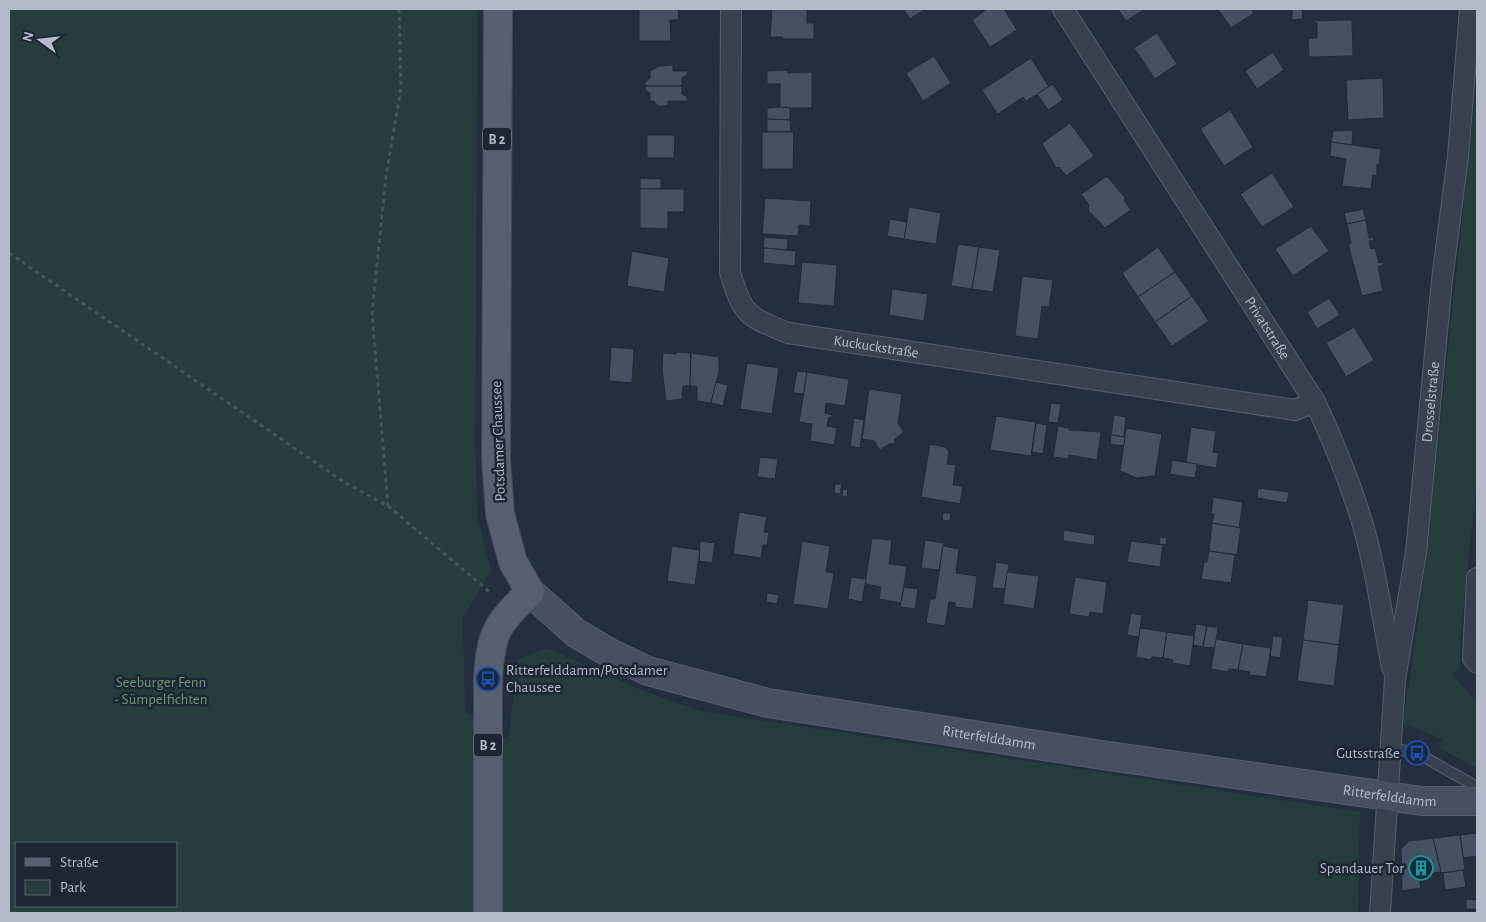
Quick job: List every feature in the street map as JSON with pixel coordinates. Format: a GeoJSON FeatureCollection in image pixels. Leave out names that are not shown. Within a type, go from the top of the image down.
{"type":"FeatureCollection","features":[{"type":"Feature","properties":{"kind":"main road","name":"Potsdamer Chaussee"},"geometry":{"type":"LineString","coordinates":[[498,9],[496,459],[500,514],[513,562],[530,592]]}},
{"type":"Feature","properties":{"kind":"main road","name":"B 2"},"geometry":{"type":"LineString","coordinates":[[488,913],[488,680],[490,646],[501,621],[530,592]]}},
{"type":"Feature","properties":{"kind":"main road","name":"Ritterfelddamm"},"geometry":{"type":"LineString","coordinates":[[530,592],[576,633],[608,652],[648,671],[768,702],[1102,755],[1422,801],[1477,801]]}},
{"type":"Feature","properties":{"kind":"street","name":"Kuckuckstraße"},"geometry":{"type":"LineString","coordinates":[[731,9],[730,272],[737,298],[751,317],[788,333],[1295,410],[1315,402]]}},
{"type":"Feature","properties":{"kind":"street","name":"Privatstraße"},"geometry":{"type":"LineString","coordinates":[[1063,9],[1315,402],[1330,433],[1359,512],[1372,564],[1395,680]]}},
{"type":"Feature","properties":{"kind":"street","name":"Drosselstraße"},"geometry":{"type":"LineString","coordinates":[[1388,796],[1395,680],[1418,542],[1442,280],[1458,156],[1470,9]]}},
{"type":"Feature","properties":{"kind":"street"},"geometry":{"type":"LineString","coordinates":[[1477,578],[1473,658],[1477,663]]}},
{"type":"Feature","properties":{"kind":"street"},"geometry":{"type":"LineString","coordinates":[[1380,913],[1381,870],[1386,839],[1388,796]]}},
{"type":"Feature","properties":{"kind":"lane"},"geometry":{"type":"LineString","coordinates":[[1390,748],[1417,753],[1477,787]]}},
{"type":"Feature","properties":{"kind":"path"},"geometry":{"type":"LineString","coordinates":[[388,506],[372,313],[386,176],[401,88],[399,9]]}},
{"type":"Feature","properties":{"kind":"path"},"geometry":{"type":"LineString","coordinates":[[9,253],[344,482],[388,506],[476,579],[510,611]]}},
{"type":"Feature","properties":{"kind":"green space","name":"Seeburger Fenn - Sümpelfichten"},"geometry":{"type":"Polygon","coordinates":[[[9,9],[478,9],[475,445],[478,519],[491,571],[463,618],[465,711],[508,740],[518,659],[547,648],[639,689],[700,711],[1360,812],[1358,913],[9,913],[9,9]]]}},
{"type":"Feature","properties":{"kind":"green space"},"geometry":{"type":"Polygon","coordinates":[[[1477,79],[1477,480],[1460,641],[1460,668],[1453,674],[1477,704],[1477,768],[1439,748],[1442,739],[1403,723],[1421,602],[1477,79]]]}},
{"type":"Feature","properties":{"kind":"building"},"geometry":{"type":"Polygon","coordinates":[[[639,9],[678,9],[679,20],[670,20],[671,41],[639,41],[639,9]]]}},
{"type":"Feature","properties":{"kind":"building"},"geometry":{"type":"Polygon","coordinates":[[[772,9],[807,9],[807,23],[814,23],[814,39],[770,37],[772,9]]]}},
{"type":"Feature","properties":{"kind":"building"},"geometry":{"type":"Polygon","coordinates":[[[903,9],[925,9],[910,19],[903,9]]]}},
{"type":"Feature","properties":{"kind":"building"},"geometry":{"type":"Polygon","coordinates":[[[987,9],[1004,9],[1017,30],[990,47],[972,20],[987,9]]]}},
{"type":"Feature","properties":{"kind":"building"},"geometry":{"type":"Polygon","coordinates":[[[1118,9],[1145,9],[1126,21],[1118,9]]]}},
{"type":"Feature","properties":{"kind":"building"},"geometry":{"type":"Polygon","coordinates":[[[1218,9],[1251,9],[1254,13],[1231,28],[1218,9]]]}},
{"type":"Feature","properties":{"kind":"building"},"geometry":{"type":"Polygon","coordinates":[[[1292,9],[1302,9],[1303,19],[1292,20],[1292,9]]]}},
{"type":"Feature","properties":{"kind":"building"},"geometry":{"type":"Polygon","coordinates":[[[1352,20],[1353,56],[1309,57],[1308,38],[1317,38],[1317,23],[1308,21],[1352,20]]]}},
{"type":"Feature","properties":{"kind":"building"},"geometry":{"type":"Polygon","coordinates":[[[1157,33],[1177,64],[1155,79],[1134,48],[1157,33]]]}},
{"type":"Feature","properties":{"kind":"building"},"geometry":{"type":"Polygon","coordinates":[[[1273,52],[1284,70],[1257,89],[1245,71],[1273,52]]]}},
{"type":"Feature","properties":{"kind":"building"},"geometry":{"type":"Polygon","coordinates":[[[934,56],[951,83],[923,101],[906,73],[934,56]]]}},
{"type":"Feature","properties":{"kind":"building"},"geometry":{"type":"Polygon","coordinates":[[[1031,58],[1049,87],[1026,101],[1023,97],[998,114],[1000,118],[982,90],[1031,58]]]}},
{"type":"Feature","properties":{"kind":"building"},"geometry":{"type":"Polygon","coordinates":[[[673,65],[673,71],[688,71],[687,75],[682,78],[682,86],[645,86],[645,82],[650,78],[650,71],[659,66],[673,65]]]}},
{"type":"Feature","properties":{"kind":"building"},"geometry":{"type":"Polygon","coordinates":[[[788,70],[788,73],[812,72],[812,108],[780,108],[780,84],[767,84],[767,71],[788,70]]]}},
{"type":"Feature","properties":{"kind":"building"},"geometry":{"type":"Polygon","coordinates":[[[1383,78],[1384,118],[1348,120],[1346,80],[1383,78]]]}},
{"type":"Feature","properties":{"kind":"building"},"geometry":{"type":"Polygon","coordinates":[[[1053,84],[1063,100],[1048,110],[1037,94],[1053,84]]]}},
{"type":"Feature","properties":{"kind":"building"},"geometry":{"type":"Polygon","coordinates":[[[645,86],[682,86],[682,94],[687,97],[687,101],[668,101],[668,106],[658,106],[654,101],[650,101],[650,93],[645,90],[645,86]]]}},
{"type":"Feature","properties":{"kind":"building"},"geometry":{"type":"Polygon","coordinates":[[[767,108],[790,108],[790,120],[767,119],[767,108]]]}},
{"type":"Feature","properties":{"kind":"building"},"geometry":{"type":"Polygon","coordinates":[[[1230,110],[1253,147],[1224,166],[1200,129],[1230,110]]]}},
{"type":"Feature","properties":{"kind":"building"},"geometry":{"type":"Polygon","coordinates":[[[767,119],[790,120],[791,132],[767,132],[767,119]]]}},
{"type":"Feature","properties":{"kind":"building"},"geometry":{"type":"Polygon","coordinates":[[[1070,123],[1094,156],[1066,176],[1059,167],[1056,168],[1042,143],[1070,123]]]}},
{"type":"Feature","properties":{"kind":"building"},"geometry":{"type":"Polygon","coordinates":[[[1353,130],[1352,145],[1331,142],[1333,131],[1353,130]]]}},
{"type":"Feature","properties":{"kind":"building"},"geometry":{"type":"Polygon","coordinates":[[[762,132],[794,132],[793,169],[762,169],[762,132]]]}},
{"type":"Feature","properties":{"kind":"building"},"geometry":{"type":"Polygon","coordinates":[[[647,135],[675,135],[674,158],[647,158],[647,135]]]}},
{"type":"Feature","properties":{"kind":"building"},"geometry":{"type":"Polygon","coordinates":[[[1331,142],[1381,149],[1379,165],[1377,164],[1377,176],[1373,175],[1371,189],[1342,186],[1346,159],[1330,156],[1331,142]]]}},
{"type":"Feature","properties":{"kind":"building"},"geometry":{"type":"Polygon","coordinates":[[[1272,173],[1294,207],[1262,227],[1240,194],[1272,173]]]}},
{"type":"Feature","properties":{"kind":"building"},"geometry":{"type":"Polygon","coordinates":[[[1107,176],[1126,199],[1124,200],[1131,210],[1105,228],[1088,210],[1089,205],[1081,194],[1107,176]]]}},
{"type":"Feature","properties":{"kind":"building"},"geometry":{"type":"Polygon","coordinates":[[[640,178],[661,179],[661,189],[640,189],[640,178]]]}},
{"type":"Feature","properties":{"kind":"building"},"geometry":{"type":"Polygon","coordinates":[[[640,189],[684,189],[684,212],[668,212],[668,229],[640,228],[640,189]]]}},
{"type":"Feature","properties":{"kind":"building"},"geometry":{"type":"Polygon","coordinates":[[[765,198],[811,201],[810,226],[799,225],[798,236],[762,234],[765,198]]]}},
{"type":"Feature","properties":{"kind":"building"},"geometry":{"type":"Polygon","coordinates":[[[909,207],[941,213],[936,244],[904,239],[909,207]]]}},
{"type":"Feature","properties":{"kind":"building"},"geometry":{"type":"Polygon","coordinates":[[[1363,209],[1366,220],[1347,224],[1344,213],[1363,209]]]}},
{"type":"Feature","properties":{"kind":"building"},"geometry":{"type":"Polygon","coordinates":[[[890,219],[907,222],[904,239],[887,236],[890,219]]]}},
{"type":"Feature","properties":{"kind":"building"},"geometry":{"type":"Polygon","coordinates":[[[1366,220],[1369,238],[1373,237],[1374,240],[1369,241],[1371,249],[1375,248],[1379,263],[1383,262],[1383,265],[1378,267],[1383,291],[1362,296],[1348,244],[1351,243],[1347,224],[1366,220]]]}},
{"type":"Feature","properties":{"kind":"building"},"geometry":{"type":"Polygon","coordinates":[[[1311,226],[1329,251],[1293,276],[1275,249],[1311,226]]]}},
{"type":"Feature","properties":{"kind":"building"},"geometry":{"type":"Polygon","coordinates":[[[764,237],[788,239],[787,250],[763,248],[764,237]]]}},
{"type":"Feature","properties":{"kind":"building"},"geometry":{"type":"Polygon","coordinates":[[[958,244],[979,247],[972,289],[951,286],[958,244]]]}},
{"type":"Feature","properties":{"kind":"building"},"geometry":{"type":"Polygon","coordinates":[[[979,247],[1000,250],[993,292],[972,289],[979,247]]]}},
{"type":"Feature","properties":{"kind":"building"},"geometry":{"type":"Polygon","coordinates":[[[1158,247],[1175,272],[1138,297],[1122,273],[1158,247]]]}},
{"type":"Feature","properties":{"kind":"building"},"geometry":{"type":"Polygon","coordinates":[[[764,248],[796,251],[795,266],[763,263],[764,248]]]}},
{"type":"Feature","properties":{"kind":"building"},"geometry":{"type":"Polygon","coordinates":[[[632,251],[669,258],[664,292],[627,286],[632,251]]]}},
{"type":"Feature","properties":{"kind":"building"},"geometry":{"type":"Polygon","coordinates":[[[802,262],[837,265],[834,306],[798,303],[802,262]]]}},
{"type":"Feature","properties":{"kind":"building"},"geometry":{"type":"Polygon","coordinates":[[[1175,272],[1192,296],[1155,322],[1138,297],[1175,272]]]}},
{"type":"Feature","properties":{"kind":"building"},"geometry":{"type":"Polygon","coordinates":[[[1022,276],[1053,280],[1049,307],[1042,306],[1038,339],[1015,336],[1022,276]]]}},
{"type":"Feature","properties":{"kind":"building"},"geometry":{"type":"Polygon","coordinates":[[[892,289],[928,294],[924,321],[889,315],[892,289]]]}},
{"type":"Feature","properties":{"kind":"building"},"geometry":{"type":"Polygon","coordinates":[[[1192,296],[1209,321],[1172,346],[1155,322],[1192,296]]]}},
{"type":"Feature","properties":{"kind":"building"},"geometry":{"type":"Polygon","coordinates":[[[1329,298],[1340,315],[1317,329],[1307,312],[1329,298]]]}},
{"type":"Feature","properties":{"kind":"building"},"geometry":{"type":"Polygon","coordinates":[[[1354,327],[1374,360],[1346,377],[1326,343],[1354,327]]]}},
{"type":"Feature","properties":{"kind":"building"},"geometry":{"type":"Polygon","coordinates":[[[611,347],[634,349],[632,383],[609,381],[611,347]]]}},
{"type":"Feature","properties":{"kind":"building"},"geometry":{"type":"Polygon","coordinates":[[[676,352],[691,353],[690,386],[683,386],[682,399],[666,401],[662,369],[663,353],[676,354],[676,352]]]}},
{"type":"Feature","properties":{"kind":"building"},"geometry":{"type":"Polygon","coordinates":[[[691,353],[719,357],[719,372],[711,403],[697,401],[697,387],[690,386],[691,353]]]}},
{"type":"Feature","properties":{"kind":"building"},"geometry":{"type":"Polygon","coordinates":[[[747,363],[779,368],[772,414],[740,409],[747,363]]]}},
{"type":"Feature","properties":{"kind":"building"},"geometry":{"type":"Polygon","coordinates":[[[797,371],[807,372],[804,394],[793,393],[797,371]]]}},
{"type":"Feature","properties":{"kind":"building"},"geometry":{"type":"Polygon","coordinates":[[[807,372],[849,379],[845,406],[826,403],[825,413],[833,415],[829,417],[827,426],[837,428],[834,445],[810,441],[812,424],[799,422],[807,372]]]}},
{"type":"Feature","properties":{"kind":"building"},"geometry":{"type":"Polygon","coordinates":[[[716,382],[728,385],[723,406],[711,403],[716,382]]]}},
{"type":"Feature","properties":{"kind":"building"},"geometry":{"type":"Polygon","coordinates":[[[869,389],[902,394],[898,424],[904,432],[895,439],[894,444],[889,444],[880,450],[874,441],[862,439],[869,389]]]}},
{"type":"Feature","properties":{"kind":"building"},"geometry":{"type":"Polygon","coordinates":[[[1051,403],[1061,404],[1058,423],[1048,422],[1051,403]]]}},
{"type":"Feature","properties":{"kind":"building"},"geometry":{"type":"Polygon","coordinates":[[[1114,415],[1126,417],[1124,437],[1111,435],[1114,415]]]}},
{"type":"Feature","properties":{"kind":"building"},"geometry":{"type":"Polygon","coordinates":[[[996,416],[1036,422],[1031,456],[990,450],[996,416]]]}},
{"type":"Feature","properties":{"kind":"building"},"geometry":{"type":"Polygon","coordinates":[[[854,418],[864,420],[860,448],[850,446],[854,418]]]}},
{"type":"Feature","properties":{"kind":"building"},"geometry":{"type":"Polygon","coordinates":[[[1036,423],[1047,425],[1043,454],[1032,452],[1036,423]]]}},
{"type":"Feature","properties":{"kind":"building"},"geometry":{"type":"Polygon","coordinates":[[[1058,426],[1069,428],[1069,430],[1101,432],[1097,460],[1069,455],[1068,459],[1053,457],[1058,426]]]}},
{"type":"Feature","properties":{"kind":"building"},"geometry":{"type":"Polygon","coordinates":[[[1191,427],[1216,431],[1213,452],[1219,453],[1216,468],[1186,463],[1191,427]]]}},
{"type":"Feature","properties":{"kind":"building"},"geometry":{"type":"Polygon","coordinates":[[[1126,428],[1162,434],[1155,476],[1137,478],[1120,471],[1126,428]]]}},
{"type":"Feature","properties":{"kind":"building"},"geometry":{"type":"Polygon","coordinates":[[[1111,435],[1125,437],[1124,446],[1110,444],[1111,435]]]}},
{"type":"Feature","properties":{"kind":"building"},"geometry":{"type":"Polygon","coordinates":[[[930,444],[945,447],[949,452],[947,464],[956,465],[953,485],[963,486],[960,504],[921,497],[930,444]]]}},
{"type":"Feature","properties":{"kind":"building"},"geometry":{"type":"Polygon","coordinates":[[[760,457],[778,459],[775,479],[757,477],[760,457]]]}},
{"type":"Feature","properties":{"kind":"building"},"geometry":{"type":"Polygon","coordinates":[[[1172,460],[1197,464],[1195,478],[1170,474],[1172,460]]]}},
{"type":"Feature","properties":{"kind":"building"},"geometry":{"type":"Polygon","coordinates":[[[835,484],[842,484],[840,494],[834,493],[835,484]]]}},
{"type":"Feature","properties":{"kind":"building"},"geometry":{"type":"Polygon","coordinates":[[[1258,488],[1289,492],[1287,503],[1257,498],[1258,488]]]}},
{"type":"Feature","properties":{"kind":"building"},"geometry":{"type":"Polygon","coordinates":[[[843,489],[848,490],[847,497],[842,496],[843,489]]]}},
{"type":"Feature","properties":{"kind":"building"},"geometry":{"type":"Polygon","coordinates":[[[1213,497],[1243,502],[1239,528],[1212,523],[1214,514],[1211,514],[1213,497]]]}},
{"type":"Feature","properties":{"kind":"building"},"geometry":{"type":"Polygon","coordinates":[[[739,512],[767,517],[764,532],[769,532],[767,545],[763,545],[761,558],[733,554],[739,512]]]}},
{"type":"Feature","properties":{"kind":"building"},"geometry":{"type":"Polygon","coordinates":[[[943,513],[951,513],[950,521],[942,520],[943,513]]]}},
{"type":"Feature","properties":{"kind":"building"},"geometry":{"type":"Polygon","coordinates":[[[1212,523],[1241,528],[1237,555],[1209,551],[1212,523]]]}},
{"type":"Feature","properties":{"kind":"building"},"geometry":{"type":"Polygon","coordinates":[[[1064,530],[1095,535],[1094,545],[1063,541],[1064,530]]]}},
{"type":"Feature","properties":{"kind":"building"},"geometry":{"type":"Polygon","coordinates":[[[1160,537],[1167,538],[1166,545],[1159,544],[1160,537]]]}},
{"type":"Feature","properties":{"kind":"building"},"geometry":{"type":"Polygon","coordinates":[[[872,538],[892,540],[889,564],[907,566],[901,603],[879,599],[881,587],[865,584],[872,538]]]}},
{"type":"Feature","properties":{"kind":"building"},"geometry":{"type":"Polygon","coordinates":[[[925,540],[944,543],[939,570],[921,568],[925,540]]]}},
{"type":"Feature","properties":{"kind":"building"},"geometry":{"type":"Polygon","coordinates":[[[700,541],[715,543],[712,563],[699,561],[700,541]]]}},
{"type":"Feature","properties":{"kind":"building"},"geometry":{"type":"Polygon","coordinates":[[[802,541],[830,546],[826,572],[834,573],[828,609],[793,604],[802,541]]]}},
{"type":"Feature","properties":{"kind":"building"},"geometry":{"type":"Polygon","coordinates":[[[1131,541],[1163,545],[1160,567],[1127,562],[1131,541]]]}},
{"type":"Feature","properties":{"kind":"building"},"geometry":{"type":"Polygon","coordinates":[[[672,546],[700,550],[695,585],[667,581],[672,546]]]}},
{"type":"Feature","properties":{"kind":"building"},"geometry":{"type":"Polygon","coordinates":[[[943,546],[959,549],[956,573],[977,576],[973,609],[955,607],[955,603],[949,602],[945,626],[926,623],[930,599],[935,599],[943,546]]]}},
{"type":"Feature","properties":{"kind":"building"},"geometry":{"type":"Polygon","coordinates":[[[1209,551],[1235,555],[1231,583],[1201,579],[1204,562],[1207,562],[1209,551]]]}},
{"type":"Feature","properties":{"kind":"building"},"geometry":{"type":"Polygon","coordinates":[[[996,562],[1009,564],[1005,589],[992,588],[996,562]]]}},
{"type":"Feature","properties":{"kind":"building"},"geometry":{"type":"Polygon","coordinates":[[[1007,572],[1039,576],[1034,609],[1003,604],[1007,572]]]}},
{"type":"Feature","properties":{"kind":"building"},"geometry":{"type":"Polygon","coordinates":[[[851,577],[866,579],[862,602],[848,599],[851,577]]]}},
{"type":"Feature","properties":{"kind":"building"},"geometry":{"type":"Polygon","coordinates":[[[1075,577],[1107,582],[1103,614],[1090,612],[1089,617],[1069,614],[1075,577]]]}},
{"type":"Feature","properties":{"kind":"building"},"geometry":{"type":"Polygon","coordinates":[[[904,587],[918,589],[915,609],[900,607],[904,587]]]}},
{"type":"Feature","properties":{"kind":"building"},"geometry":{"type":"Polygon","coordinates":[[[767,593],[779,595],[777,604],[766,602],[767,593]]]}},
{"type":"Feature","properties":{"kind":"building"},"geometry":{"type":"Polygon","coordinates":[[[1308,600],[1344,605],[1339,645],[1303,640],[1308,600]]]}},
{"type":"Feature","properties":{"kind":"building"},"geometry":{"type":"Polygon","coordinates":[[[1131,613],[1142,615],[1139,637],[1127,635],[1131,613]]]}},
{"type":"Feature","properties":{"kind":"building"},"geometry":{"type":"Polygon","coordinates":[[[1196,624],[1207,626],[1203,647],[1193,645],[1196,624]]]}},
{"type":"Feature","properties":{"kind":"building"},"geometry":{"type":"Polygon","coordinates":[[[1207,626],[1218,627],[1215,648],[1203,647],[1207,626]]]}},
{"type":"Feature","properties":{"kind":"building"},"geometry":{"type":"Polygon","coordinates":[[[1140,628],[1167,632],[1163,658],[1152,657],[1151,660],[1136,657],[1140,628]]]}},
{"type":"Feature","properties":{"kind":"building"},"geometry":{"type":"Polygon","coordinates":[[[1167,632],[1194,636],[1190,666],[1172,663],[1173,660],[1163,658],[1167,632]]]}},
{"type":"Feature","properties":{"kind":"building"},"geometry":{"type":"Polygon","coordinates":[[[1273,636],[1283,637],[1280,658],[1270,656],[1273,636]]]}},
{"type":"Feature","properties":{"kind":"building"},"geometry":{"type":"Polygon","coordinates":[[[1216,639],[1243,644],[1238,670],[1229,669],[1228,672],[1211,669],[1216,639]]]}},
{"type":"Feature","properties":{"kind":"building"},"geometry":{"type":"Polygon","coordinates":[[[1303,640],[1339,645],[1334,686],[1297,681],[1303,640]]]}},
{"type":"Feature","properties":{"kind":"building"},"geometry":{"type":"Polygon","coordinates":[[[1243,644],[1271,648],[1266,677],[1249,675],[1250,672],[1238,670],[1243,644]]]}},
{"type":"Feature","properties":{"kind":"building"},"geometry":{"type":"Polygon","coordinates":[[[1477,833],[1477,856],[1463,858],[1460,835],[1477,833]]]}},
{"type":"Feature","properties":{"kind":"building"},"geometry":{"type":"Polygon","coordinates":[[[1460,835],[1465,870],[1441,873],[1433,838],[1460,835]]]}},
{"type":"Feature","properties":{"kind":"building","name":"Spandauer Tor"},"geometry":{"type":"Polygon","coordinates":[[[1433,838],[1441,872],[1419,875],[1421,888],[1402,891],[1401,849],[1409,841],[1433,838]]]}},
{"type":"Feature","properties":{"kind":"building"},"geometry":{"type":"Polygon","coordinates":[[[1463,870],[1466,887],[1445,890],[1443,873],[1463,870]]]}},
{"type":"Feature","properties":{"kind":"building"},"geometry":{"type":"Polygon","coordinates":[[[1466,899],[1477,900],[1477,909],[1466,909],[1466,899]]]}},
{"type":"Feature","properties":{"kind":"place","name":"Ritterfelddamm/Potsdamer Chaussee"},"geometry":{"type":"Point","coordinates":[488,679]}},
{"type":"Feature","properties":{"kind":"place","name":"Gutsstraße"},"geometry":{"type":"Point","coordinates":[1417,753]}},
{"type":"Feature","properties":{"kind":"place","name":"Spandauer Tor"},"geometry":{"type":"Point","coordinates":[1421,868]}}]}
